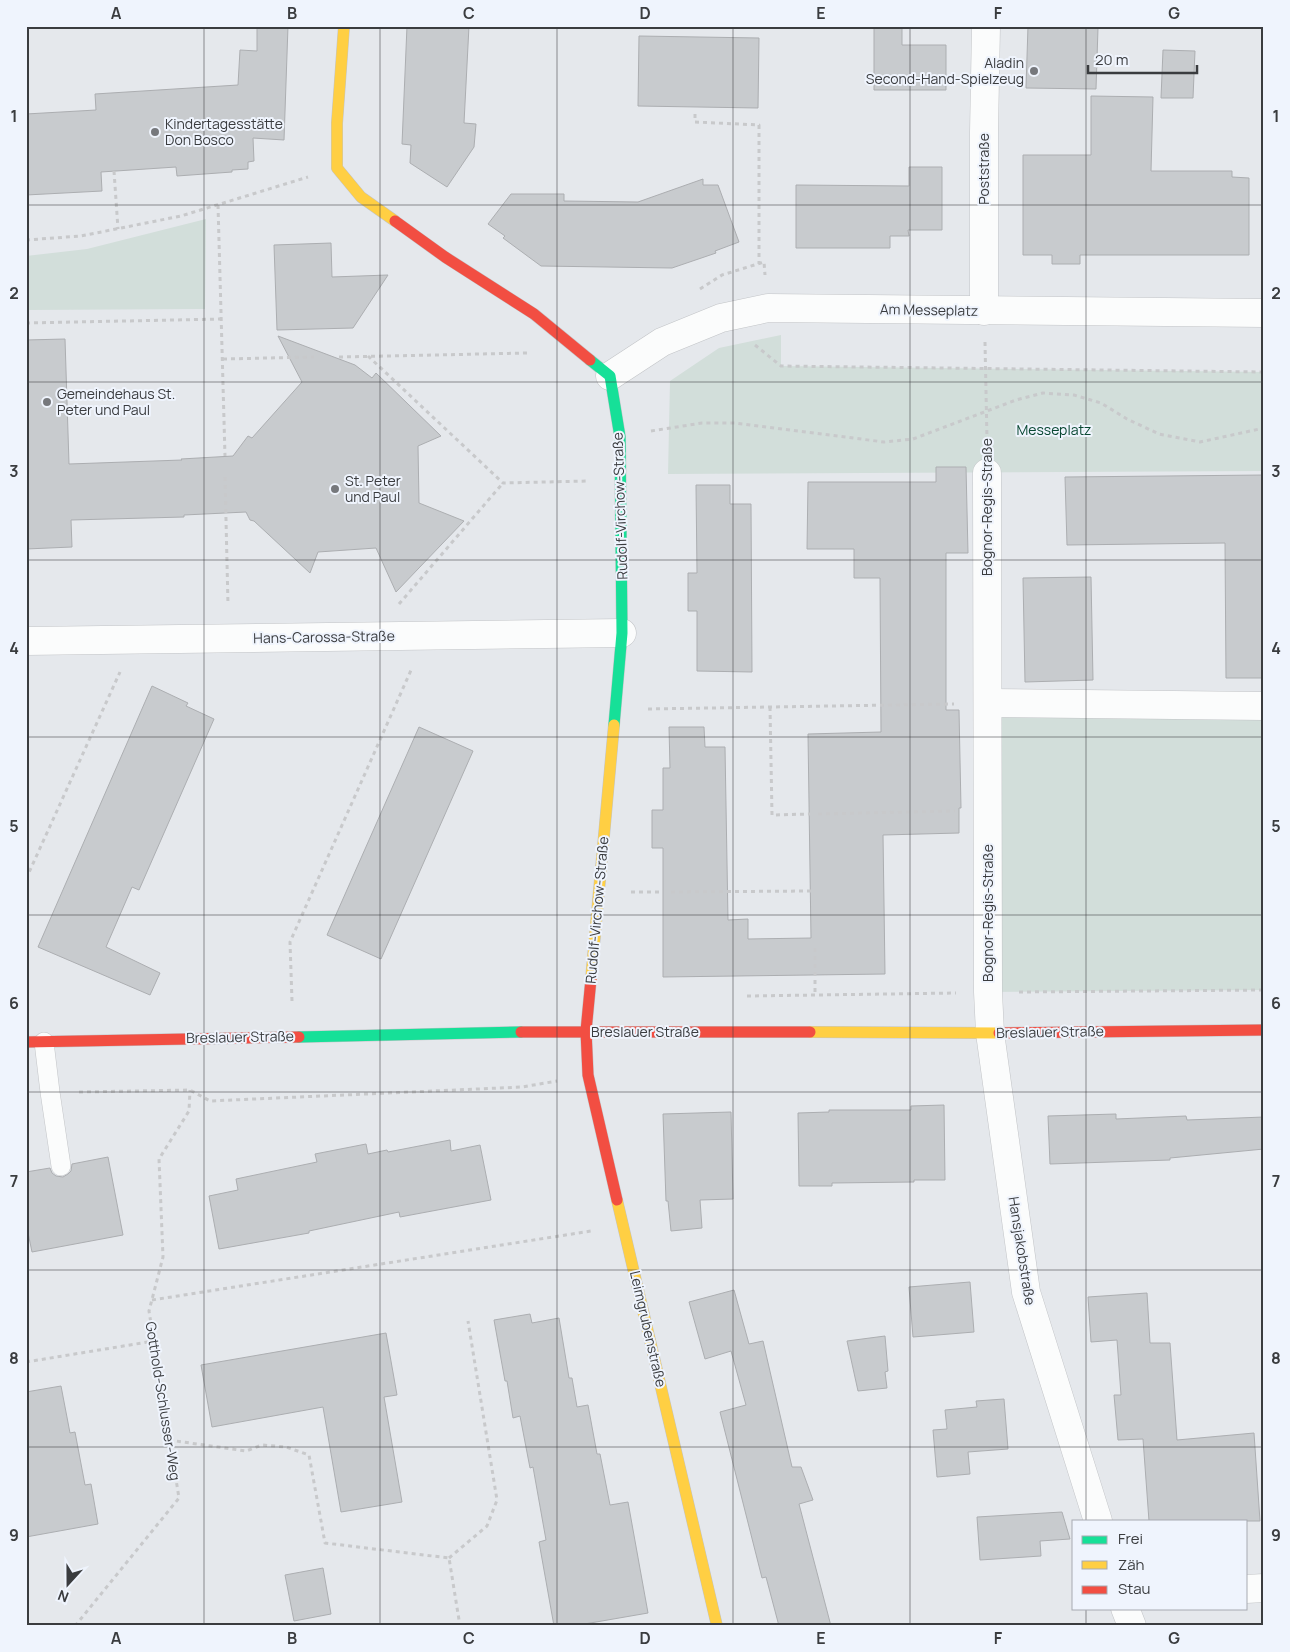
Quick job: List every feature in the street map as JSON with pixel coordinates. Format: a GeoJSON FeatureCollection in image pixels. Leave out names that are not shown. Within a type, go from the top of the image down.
{"type":"FeatureCollection","features":[{"type":"Feature","properties":{"kind":"street"},"geometry":{"type":"LineString","coordinates":[[344,26],[337,124],[338,168],[361,197],[445,257],[534,314],[610,376]]}},
{"type":"Feature","properties":{"kind":"street","name":"Poststraße"},"geometry":{"type":"LineString","coordinates":[[984,311],[986,26]]}},
{"type":"Feature","properties":{"kind":"street","name":"Am Messeplatz"},"geometry":{"type":"LineString","coordinates":[[610,376],[662,342],[721,318],[775,308],[1264,313]]}},
{"type":"Feature","properties":{"kind":"street","name":"Rudolf-Virchow-Straße"},"geometry":{"type":"LineString","coordinates":[[586,1031],[622,633],[620,437],[610,376]]}},
{"type":"Feature","properties":{"kind":"street","name":"Bognor-Regis-Straße"},"geometry":{"type":"LineString","coordinates":[[987,473],[988,992],[990,1032]]}},
{"type":"Feature","properties":{"kind":"street","name":"Hans-Carossa-Straße"},"geometry":{"type":"LineString","coordinates":[[26,641],[622,633]]}},
{"type":"Feature","properties":{"kind":"street"},"geometry":{"type":"LineString","coordinates":[[988,703],[1264,706]]}},
{"type":"Feature","properties":{"kind":"street","name":"Breslauer Straße"},"geometry":{"type":"LineString","coordinates":[[35,1042],[586,1031],[990,1032],[1264,1030]]}},
{"type":"Feature","properties":{"kind":"street","name":"Leimgrubenstraße"},"geometry":{"type":"LineString","coordinates":[[586,1031],[588,1075],[717,1626]]}},
{"type":"Feature","properties":{"kind":"street","name":"Hansjakobstraße"},"geometry":{"type":"LineString","coordinates":[[990,1032],[1026,1292],[1098,1520]]}},
{"type":"Feature","properties":{"kind":"street"},"geometry":{"type":"LineString","coordinates":[[1248,1590],[1264,1588]]}},
{"type":"Feature","properties":{"kind":"street"},"geometry":{"type":"LineString","coordinates":[[1127,1610],[1132,1626]]}},
{"type":"Feature","properties":{"kind":"lane"},"geometry":{"type":"LineString","coordinates":[[35,1042],[50,1092],[61,1166]]}},
{"type":"Feature","properties":{"kind":"path"},"geometry":{"type":"LineString","coordinates":[[695,114],[694,122],[760,125],[759,264]]}},
{"type":"Feature","properties":{"kind":"path"},"geometry":{"type":"LineString","coordinates":[[26,240],[81,236],[181,216],[338,168]]}},
{"type":"Feature","properties":{"kind":"path"},"geometry":{"type":"LineString","coordinates":[[114,171],[118,229]]}},
{"type":"Feature","properties":{"kind":"path"},"geometry":{"type":"LineString","coordinates":[[218,205],[225,456]]}},
{"type":"Feature","properties":{"kind":"path","name":"Bognor-Regis-Straße"},"geometry":{"type":"LineString","coordinates":[[984,311],[987,473]]}},
{"type":"Feature","properties":{"kind":"path"},"geometry":{"type":"LineString","coordinates":[[721,318],[781,366],[1264,372]]}},
{"type":"Feature","properties":{"kind":"path"},"geometry":{"type":"LineString","coordinates":[[26,323],[222,319]]}},
{"type":"Feature","properties":{"kind":"path"},"geometry":{"type":"LineString","coordinates":[[339,357],[529,353]]}},
{"type":"Feature","properties":{"kind":"path"},"geometry":{"type":"LineString","coordinates":[[368,356],[503,483],[621,480]]}},
{"type":"Feature","properties":{"kind":"path"},"geometry":{"type":"LineString","coordinates":[[223,359],[314,357]]}},
{"type":"Feature","properties":{"kind":"path"},"geometry":{"type":"LineString","coordinates":[[620,437],[671,426],[702,423],[735,423],[849,439],[884,442],[913,439],[1016,400],[1043,393],[1074,395],[1101,403],[1127,419],[1159,434],[1200,442],[1264,428]]}},
{"type":"Feature","properties":{"kind":"path"},"geometry":{"type":"LineString","coordinates":[[225,477],[229,638]]}},
{"type":"Feature","properties":{"kind":"path"},"geometry":{"type":"LineString","coordinates":[[371,636],[503,483]]}},
{"type":"Feature","properties":{"kind":"path"},"geometry":{"type":"LineString","coordinates":[[292,1001],[290,942],[426,636]]}},
{"type":"Feature","properties":{"kind":"path"},"geometry":{"type":"LineString","coordinates":[[26,879],[135,639]]}},
{"type":"Feature","properties":{"kind":"path"},"geometry":{"type":"LineString","coordinates":[[615,710],[988,703]]}},
{"type":"Feature","properties":{"kind":"path"},"geometry":{"type":"LineString","coordinates":[[770,707],[772,815],[810,814]]}},
{"type":"Feature","properties":{"kind":"path"},"geometry":{"type":"LineString","coordinates":[[818,814],[988,810]]}},
{"type":"Feature","properties":{"kind":"path"},"geometry":{"type":"LineString","coordinates":[[671,892],[810,891]]}},
{"type":"Feature","properties":{"kind":"path"},"geometry":{"type":"LineString","coordinates":[[815,948],[815,995]]}},
{"type":"Feature","properties":{"kind":"path"},"geometry":{"type":"LineString","coordinates":[[50,1092],[190,1090],[210,1101],[522,1087],[588,1075]]}},
{"type":"Feature","properties":{"kind":"path","name":"Gotthold-Schlusser-Weg"},"geometry":{"type":"LineString","coordinates":[[75,1626],[179,1498],[149,1311],[163,1257],[159,1160],[189,1111],[190,1090]]}},
{"type":"Feature","properties":{"kind":"path"},"geometry":{"type":"LineString","coordinates":[[152,1300],[623,1226]]}},
{"type":"Feature","properties":{"kind":"path"},"geometry":{"type":"LineString","coordinates":[[170,1440],[246,1451],[262,1446],[286,1447],[309,1455],[324,1543],[449,1558],[487,1526],[497,1500],[468,1321]]}},
{"type":"Feature","properties":{"kind":"path"},"geometry":{"type":"LineString","coordinates":[[26,1362],[154,1341]]}},
{"type":"Feature","properties":{"kind":"path"},"geometry":{"type":"LineString","coordinates":[[449,1558],[460,1626]]}},
{"type":"Feature","properties":{"kind":"green space"},"geometry":{"type":"Polygon","coordinates":[[[206,219],[205,309],[26,310],[26,256],[87,249],[206,219]]]}},
{"type":"Feature","properties":{"kind":"green space","name":"Messeplatz"},"geometry":{"type":"Polygon","coordinates":[[[781,335],[781,366],[1264,372],[1264,471],[668,474],[670,381],[719,348],[781,335]]]}},
{"type":"Feature","properties":{"kind":"green space"},"geometry":{"type":"Polygon","coordinates":[[[988,703],[1264,706],[1264,990],[988,992],[988,703]]]}},
{"type":"Feature","properties":{"kind":"building"},"geometry":{"type":"Polygon","coordinates":[[[257,26],[288,26],[284,140],[253,138],[254,161],[248,162],[248,169],[177,176],[176,167],[101,172],[102,191],[26,195],[26,114],[96,110],[95,94],[238,85],[240,50],[257,51],[257,26]]]}},
{"type":"Feature","properties":{"kind":"building"},"geometry":{"type":"Polygon","coordinates":[[[407,26],[469,26],[464,123],[476,124],[474,147],[447,187],[410,163],[411,145],[402,144],[407,26]]]}},
{"type":"Feature","properties":{"kind":"building"},"geometry":{"type":"Polygon","coordinates":[[[1028,26],[1098,28],[1096,89],[1026,88],[1028,26]]]}},
{"type":"Feature","properties":{"kind":"building"},"geometry":{"type":"Polygon","coordinates":[[[874,27],[902,28],[902,45],[946,45],[946,90],[874,90],[874,27]]]}},
{"type":"Feature","properties":{"kind":"building"},"geometry":{"type":"Polygon","coordinates":[[[639,36],[759,38],[758,108],[638,106],[639,36]]]}},
{"type":"Feature","properties":{"kind":"building"},"geometry":{"type":"Polygon","coordinates":[[[1163,50],[1195,51],[1193,98],[1161,98],[1163,50]]]}},
{"type":"Feature","properties":{"kind":"building"},"geometry":{"type":"Polygon","coordinates":[[[1091,96],[1153,97],[1151,171],[1232,171],[1232,177],[1249,178],[1249,255],[1080,255],[1080,264],[1052,264],[1052,255],[1023,255],[1023,155],[1091,155],[1091,96]]]}},
{"type":"Feature","properties":{"kind":"building"},"geometry":{"type":"Polygon","coordinates":[[[909,167],[942,167],[942,230],[908,230],[909,236],[890,236],[890,248],[796,248],[796,185],[909,186],[909,167]]]}},
{"type":"Feature","properties":{"kind":"building"},"geometry":{"type":"Polygon","coordinates":[[[703,179],[703,185],[718,185],[739,242],[715,251],[716,253],[672,268],[541,266],[503,238],[505,236],[488,224],[511,194],[564,194],[564,201],[638,202],[703,179]]]}},
{"type":"Feature","properties":{"kind":"building"},"geometry":{"type":"Polygon","coordinates":[[[331,243],[332,277],[388,275],[353,328],[277,330],[274,245],[331,243]]]}},
{"type":"Feature","properties":{"kind":"building"},"geometry":{"type":"Polygon","coordinates":[[[278,336],[355,365],[372,378],[376,373],[441,436],[418,446],[419,503],[464,521],[396,592],[376,548],[318,552],[310,573],[254,521],[250,520],[246,512],[184,515],[184,517],[71,520],[72,547],[26,549],[26,340],[65,339],[69,464],[182,460],[233,456],[248,436],[252,438],[302,382],[278,336]]]}},
{"type":"Feature","properties":{"kind":"building"},"geometry":{"type":"Polygon","coordinates":[[[936,467],[966,467],[968,553],[946,553],[946,710],[959,710],[961,808],[959,808],[959,833],[883,835],[885,974],[663,977],[663,848],[652,848],[652,810],[663,810],[663,768],[670,768],[669,727],[704,727],[705,747],[725,747],[728,920],[748,919],[748,939],[811,938],[808,734],[881,732],[880,578],[854,578],[854,549],[807,549],[808,482],[936,482],[936,467]]]}},
{"type":"Feature","properties":{"kind":"building"},"geometry":{"type":"Polygon","coordinates":[[[1264,475],[1264,678],[1226,678],[1225,543],[1067,545],[1065,477],[1264,475]]]}},
{"type":"Feature","properties":{"kind":"building"},"geometry":{"type":"Polygon","coordinates":[[[696,485],[730,485],[730,504],[751,504],[752,672],[697,671],[697,611],[688,611],[688,573],[697,573],[696,485]]]}},
{"type":"Feature","properties":{"kind":"building"},"geometry":{"type":"Polygon","coordinates":[[[1091,577],[1093,680],[1025,682],[1023,578],[1091,577]]]}},
{"type":"Feature","properties":{"kind":"building"},"geometry":{"type":"Polygon","coordinates":[[[152,686],[188,703],[186,706],[214,719],[139,890],[132,887],[106,947],[160,973],[150,995],[38,947],[152,686]]]}},
{"type":"Feature","properties":{"kind":"building"},"geometry":{"type":"Polygon","coordinates":[[[419,727],[473,751],[381,959],[327,935],[419,727]]]}},
{"type":"Feature","properties":{"kind":"building"},"geometry":{"type":"Polygon","coordinates":[[[944,1105],[945,1180],[832,1183],[832,1186],[799,1186],[798,1113],[829,1112],[829,1110],[911,1110],[911,1106],[944,1105]]]}},
{"type":"Feature","properties":{"kind":"building"},"geometry":{"type":"Polygon","coordinates":[[[731,1112],[733,1199],[700,1200],[702,1228],[671,1231],[668,1201],[666,1201],[663,1114],[731,1112]]]}},
{"type":"Feature","properties":{"kind":"building"},"geometry":{"type":"Polygon","coordinates":[[[1116,1114],[1116,1119],[1186,1116],[1187,1120],[1264,1117],[1264,1149],[1170,1158],[1170,1160],[1050,1164],[1048,1116],[1116,1114]]]}},
{"type":"Feature","properties":{"kind":"building"},"geometry":{"type":"Polygon","coordinates":[[[450,1140],[451,1151],[480,1145],[491,1200],[400,1217],[399,1212],[309,1231],[309,1233],[219,1249],[209,1196],[238,1190],[236,1179],[317,1162],[315,1154],[366,1144],[368,1154],[450,1140]]]}},
{"type":"Feature","properties":{"kind":"building"},"geometry":{"type":"Polygon","coordinates":[[[108,1157],[123,1235],[32,1252],[26,1223],[26,1172],[50,1168],[56,1176],[63,1177],[71,1171],[72,1164],[108,1157]]]}},
{"type":"Feature","properties":{"kind":"building"},"geometry":{"type":"Polygon","coordinates":[[[970,1282],[974,1332],[913,1337],[909,1287],[970,1282]]]}},
{"type":"Feature","properties":{"kind":"building"},"geometry":{"type":"Polygon","coordinates":[[[734,1290],[749,1344],[763,1341],[792,1467],[801,1467],[813,1500],[799,1504],[831,1626],[779,1626],[766,1577],[762,1578],[720,1412],[746,1405],[731,1351],[705,1359],[689,1302],[734,1290]]]}},
{"type":"Feature","properties":{"kind":"building"},"geometry":{"type":"Polygon","coordinates":[[[1147,1293],[1150,1343],[1170,1343],[1177,1440],[1254,1433],[1260,1521],[1149,1520],[1143,1439],[1118,1440],[1114,1395],[1121,1395],[1117,1340],[1091,1342],[1088,1297],[1147,1293]]]}},
{"type":"Feature","properties":{"kind":"building"},"geometry":{"type":"Polygon","coordinates":[[[530,1314],[532,1323],[559,1318],[569,1378],[572,1378],[577,1407],[588,1405],[597,1454],[600,1454],[610,1505],[628,1502],[648,1613],[573,1626],[554,1626],[539,1542],[546,1540],[533,1467],[530,1468],[520,1416],[513,1418],[494,1320],[530,1314]]]}},
{"type":"Feature","properties":{"kind":"building"},"geometry":{"type":"Polygon","coordinates":[[[386,1333],[397,1395],[384,1397],[402,1502],[341,1512],[323,1407],[212,1427],[201,1365],[386,1333]]]}},
{"type":"Feature","properties":{"kind":"building"},"geometry":{"type":"Polygon","coordinates":[[[885,1336],[888,1371],[885,1372],[887,1388],[858,1391],[847,1341],[885,1336]]]}},
{"type":"Feature","properties":{"kind":"building"},"geometry":{"type":"Polygon","coordinates":[[[61,1386],[70,1433],[75,1432],[85,1485],[91,1484],[98,1524],[26,1537],[26,1392],[61,1386]]]}},
{"type":"Feature","properties":{"kind":"building"},"geometry":{"type":"Polygon","coordinates":[[[1004,1399],[1008,1449],[968,1452],[970,1474],[937,1477],[933,1430],[947,1429],[945,1410],[977,1407],[976,1401],[1004,1399]]]}},
{"type":"Feature","properties":{"kind":"building"},"geometry":{"type":"Polygon","coordinates":[[[1062,1512],[1070,1539],[1040,1541],[1041,1556],[980,1560],[977,1517],[1062,1512]]]}},
{"type":"Feature","properties":{"kind":"building"},"geometry":{"type":"Polygon","coordinates":[[[323,1568],[331,1614],[294,1621],[285,1575],[323,1568]]]}},
{"type":"Feature","properties":{"kind":"traffic: fast"},"geometry":{"type":"LineString","coordinates":[[590,360],[610,376],[620,437],[622,633],[614,725]]}},
{"type":"Feature","properties":{"kind":"traffic: fast"},"geometry":{"type":"LineString","coordinates":[[299,1037],[521,1032]]}},
{"type":"Feature","properties":{"kind":"traffic: slow"},"geometry":{"type":"LineString","coordinates":[[344,26],[337,123],[337,168],[361,197],[395,221]]}},
{"type":"Feature","properties":{"kind":"traffic: slow"},"geometry":{"type":"LineString","coordinates":[[591,979],[614,725]]}},
{"type":"Feature","properties":{"kind":"traffic: slow"},"geometry":{"type":"LineString","coordinates":[[810,1032],[999,1033]]}},
{"type":"Feature","properties":{"kind":"traffic: slow"},"geometry":{"type":"LineString","coordinates":[[617,1200],[717,1626]]}},
{"type":"Feature","properties":{"kind":"traffic: jam"},"geometry":{"type":"LineString","coordinates":[[395,221],[445,257],[534,314],[590,360]]}},
{"type":"Feature","properties":{"kind":"traffic: jam"},"geometry":{"type":"LineString","coordinates":[[591,979],[586,1031],[588,1075],[617,1200]]}},
{"type":"Feature","properties":{"kind":"traffic: jam"},"geometry":{"type":"LineString","coordinates":[[999,1033],[1264,1030]]}},
{"type":"Feature","properties":{"kind":"traffic: jam"},"geometry":{"type":"LineString","coordinates":[[521,1032],[810,1032]]}},
{"type":"Feature","properties":{"kind":"traffic: jam"},"geometry":{"type":"LineString","coordinates":[[26,1042],[299,1037]]}},
{"type":"Feature","properties":{"kind":"place","name":"Aladin Second-Hand-Spielzeug"},"geometry":{"type":"Point","coordinates":[1034,71]}},
{"type":"Feature","properties":{"kind":"place","name":"Kindertagesstätte Don Bosco"},"geometry":{"type":"Point","coordinates":[155,132]}},
{"type":"Feature","properties":{"kind":"place","name":"Gemeindehaus St. Peter und Paul"},"geometry":{"type":"Point","coordinates":[47,402]}},
{"type":"Feature","properties":{"kind":"place","name":"St. Peter und Paul"},"geometry":{"type":"Point","coordinates":[335,489]}}]}
